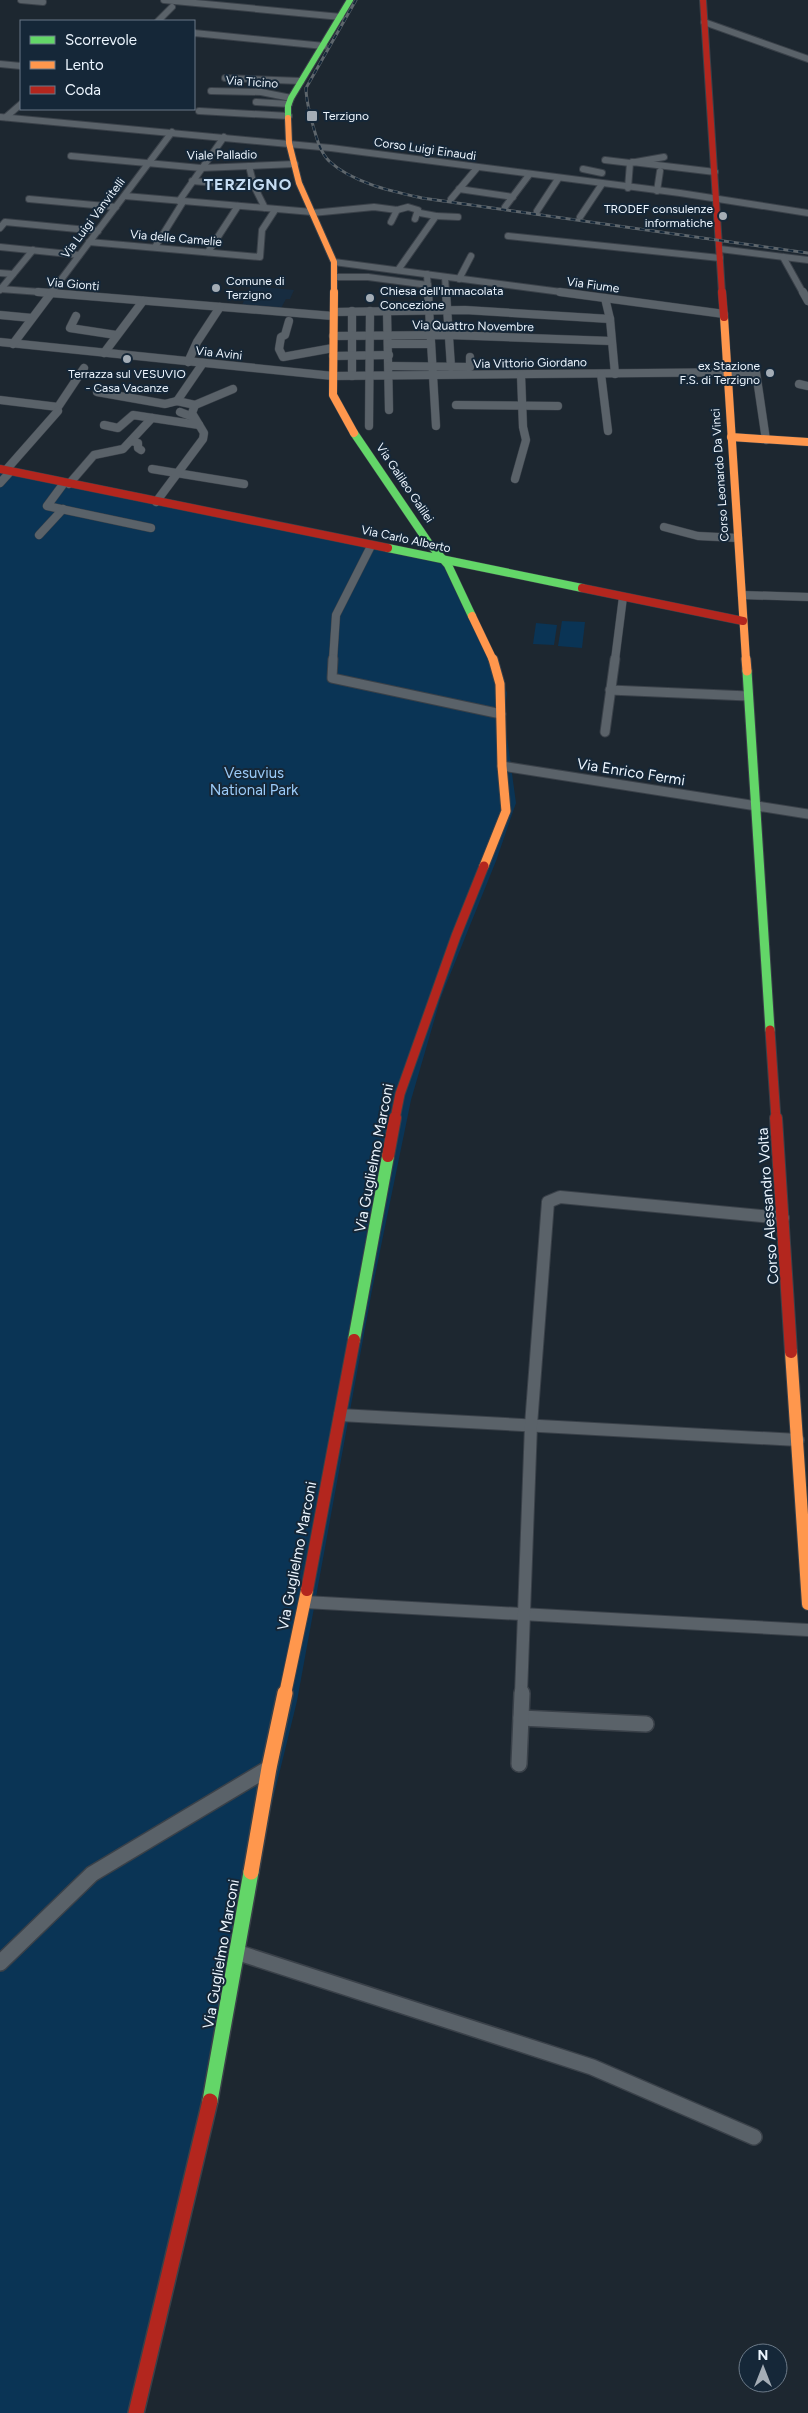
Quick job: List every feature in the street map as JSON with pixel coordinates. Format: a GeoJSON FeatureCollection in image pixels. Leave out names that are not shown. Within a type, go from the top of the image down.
{"type":"FeatureCollection","features":[{"type":"Feature","properties":{"kind":"street"},"geometry":{"type":"LineString","coordinates":[[10,0],[43,2]]}},
{"type":"Feature","properties":{"kind":"street"},"geometry":{"type":"LineString","coordinates":[[164,0],[343,14]]}},
{"type":"Feature","properties":{"kind":"street"},"geometry":{"type":"LineString","coordinates":[[290,106],[301,81],[324,46],[350,0]]}},
{"type":"Feature","properties":{"kind":"street","name":"Corso Leonardo Da Vinci"},"geometry":{"type":"LineString","coordinates":[[702,0],[717,199],[756,807]]}},
{"type":"Feature","properties":{"kind":"street"},"geometry":{"type":"LineString","coordinates":[[159,20],[172,7]]}},
{"type":"Feature","properties":{"kind":"street"},"geometry":{"type":"LineString","coordinates":[[289,7],[343,14]]}},
{"type":"Feature","properties":{"kind":"street"},"geometry":{"type":"LineString","coordinates":[[704,22],[736,35],[808,59]]}},
{"type":"Feature","properties":{"kind":"street"},"geometry":{"type":"LineString","coordinates":[[195,33],[324,46]]}},
{"type":"Feature","properties":{"kind":"street"},"geometry":{"type":"LineString","coordinates":[[0,64],[20,66]]}},
{"type":"Feature","properties":{"kind":"street"},"geometry":{"type":"LineString","coordinates":[[225,78],[301,81]]}},
{"type":"Feature","properties":{"kind":"street","name":"Via Ticino"},"geometry":{"type":"LineString","coordinates":[[211,91],[261,92],[290,106]]}},
{"type":"Feature","properties":{"kind":"street"},"geometry":{"type":"LineString","coordinates":[[256,102],[290,106]]}},
{"type":"Feature","properties":{"kind":"street"},"geometry":{"type":"LineString","coordinates":[[3,117],[20,105]]}},
{"type":"Feature","properties":{"kind":"street"},"geometry":{"type":"LineString","coordinates":[[199,111],[290,106]]}},
{"type":"Feature","properties":{"kind":"street","name":"Via Galileo Galilei"},"geometry":{"type":"LineString","coordinates":[[290,106],[290,144],[299,183],[334,262],[336,277],[333,314],[333,395],[342,414],[448,565],[468,611],[494,661],[500,684],[501,714]]}},
{"type":"Feature","properties":{"kind":"street","name":"Corso Luigi Einaudi"},"geometry":{"type":"LineString","coordinates":[[3,117],[358,151],[808,213]]}},
{"type":"Feature","properties":{"kind":"street","name":"Via Luigi Vanvitelli"},"geometry":{"type":"LineString","coordinates":[[13,344],[172,132]]}},
{"type":"Feature","properties":{"kind":"street"},"geometry":{"type":"LineString","coordinates":[[155,247],[192,180],[224,137]]}},
{"type":"Feature","properties":{"kind":"street","name":"Viale Palladio"},"geometry":{"type":"LineString","coordinates":[[71,156],[201,168],[295,164]]}},
{"type":"Feature","properties":{"kind":"street"},"geometry":{"type":"LineString","coordinates":[[631,162],[664,157]]}},
{"type":"Feature","properties":{"kind":"street"},"geometry":{"type":"LineString","coordinates":[[605,160],[715,172]]}},
{"type":"Feature","properties":{"kind":"street"},"geometry":{"type":"LineString","coordinates":[[628,188],[631,162]]}},
{"type":"Feature","properties":{"kind":"street"},"geometry":{"type":"LineString","coordinates":[[249,166],[254,186],[265,208]]}},
{"type":"Feature","properties":{"kind":"street"},"geometry":{"type":"LineString","coordinates":[[579,181],[583,166],[602,173]]}},
{"type":"Feature","properties":{"kind":"street"},"geometry":{"type":"LineString","coordinates":[[451,199],[477,168]]}},
{"type":"Feature","properties":{"kind":"street"},"geometry":{"type":"LineString","coordinates":[[657,191],[660,171]]}},
{"type":"Feature","properties":{"kind":"street"},"geometry":{"type":"LineString","coordinates":[[505,207],[529,175]]}},
{"type":"Feature","properties":{"kind":"street"},"geometry":{"type":"LineString","coordinates":[[536,211],[558,178]]}},
{"type":"Feature","properties":{"kind":"street"},"geometry":{"type":"LineString","coordinates":[[192,180],[254,186]]}},
{"type":"Feature","properties":{"kind":"street"},"geometry":{"type":"LineString","coordinates":[[580,218],[602,184]]}},
{"type":"Feature","properties":{"kind":"street"},"geometry":{"type":"LineString","coordinates":[[459,189],[513,197]]}},
{"type":"Feature","properties":{"kind":"street"},"geometry":{"type":"LineString","coordinates":[[125,196],[312,213],[374,208],[397,210]]}},
{"type":"Feature","properties":{"kind":"street"},"geometry":{"type":"LineString","coordinates":[[29,199],[116,207]]}},
{"type":"Feature","properties":{"kind":"street"},"geometry":{"type":"LineString","coordinates":[[208,252],[238,206]]}},
{"type":"Feature","properties":{"kind":"street"},"geometry":{"type":"LineString","coordinates":[[391,222],[397,210],[402,207],[416,208],[418,216],[458,217]]}},
{"type":"Feature","properties":{"kind":"street","name":"Via delle Camelie"},"geometry":{"type":"LineString","coordinates":[[89,242],[260,257],[262,230],[275,210]]}},
{"type":"Feature","properties":{"kind":"street"},"geometry":{"type":"LineString","coordinates":[[398,270],[436,216]]}},
{"type":"Feature","properties":{"kind":"street"},"geometry":{"type":"LineString","coordinates":[[0,228],[5,222],[98,231]]}},
{"type":"Feature","properties":{"kind":"street"},"geometry":{"type":"LineString","coordinates":[[508,236],[720,253],[762,254],[808,260]]}},
{"type":"Feature","properties":{"kind":"street"},"geometry":{"type":"LineString","coordinates":[[0,247],[79,255]]}},
{"type":"Feature","properties":{"kind":"street"},"geometry":{"type":"LineString","coordinates":[[0,289],[33,250]]}},
{"type":"Feature","properties":{"kind":"street"},"geometry":{"type":"LineString","coordinates":[[459,279],[472,256]]}},
{"type":"Feature","properties":{"kind":"street"},"geometry":{"type":"LineString","coordinates":[[783,257],[808,301]]}},
{"type":"Feature","properties":{"kind":"street","name":"Via Fiume"},"geometry":{"type":"LineString","coordinates":[[334,262],[724,314]]}},
{"type":"Feature","properties":{"kind":"street"},"geometry":{"type":"LineString","coordinates":[[0,273],[13,274]]}},
{"type":"Feature","properties":{"kind":"street"},"geometry":{"type":"LineString","coordinates":[[427,274],[436,426]]}},
{"type":"Feature","properties":{"kind":"street"},"geometry":{"type":"LineString","coordinates":[[336,277],[368,277],[428,285]]}},
{"type":"Feature","properties":{"kind":"street"},"geometry":{"type":"LineString","coordinates":[[445,277],[451,367]]}},
{"type":"Feature","properties":{"kind":"street","name":"Via Gionti"},"geometry":{"type":"LineString","coordinates":[[0,289],[333,314],[370,311],[447,310],[610,319]]}},
{"type":"Feature","properties":{"kind":"street"},"geometry":{"type":"LineString","coordinates":[[605,298],[610,319],[614,374]]}},
{"type":"Feature","properties":{"kind":"street"},"geometry":{"type":"LineString","coordinates":[[104,353],[115,336],[133,318],[143,301]]}},
{"type":"Feature","properties":{"kind":"street"},"geometry":{"type":"LineString","coordinates":[[188,362],[197,342],[220,307]]}},
{"type":"Feature","properties":{"kind":"street"},"geometry":{"type":"LineString","coordinates":[[370,311],[370,426]]}},
{"type":"Feature","properties":{"kind":"street"},"geometry":{"type":"LineString","coordinates":[[388,311],[389,410]]}},
{"type":"Feature","properties":{"kind":"street"},"geometry":{"type":"LineString","coordinates":[[352,312],[352,376]]}},
{"type":"Feature","properties":{"kind":"street"},"geometry":{"type":"LineString","coordinates":[[0,315],[32,318]]}},
{"type":"Feature","properties":{"kind":"street"},"geometry":{"type":"LineString","coordinates":[[76,316],[70,328],[115,336]]}},
{"type":"Feature","properties":{"kind":"street"},"geometry":{"type":"LineString","coordinates":[[0,322],[27,325]]}},
{"type":"Feature","properties":{"kind":"street"},"geometry":{"type":"LineString","coordinates":[[289,322],[285,336],[281,337],[279,349],[283,357],[333,346],[352,356],[389,355]]}},
{"type":"Feature","properties":{"kind":"street"},"geometry":{"type":"LineString","coordinates":[[78,339],[84,330]]}},
{"type":"Feature","properties":{"kind":"street","name":"Via Quattro Novembre"},"geometry":{"type":"LineString","coordinates":[[333,346],[351,336],[448,335],[611,342]]}},
{"type":"Feature","properties":{"kind":"street","name":"Via Avini"},"geometry":{"type":"LineString","coordinates":[[0,342],[333,376]]}},
{"type":"Feature","properties":{"kind":"street"},"geometry":{"type":"LineString","coordinates":[[388,344],[432,344]]}},
{"type":"Feature","properties":{"kind":"street","name":"Via Vittorio Giordano"},"geometry":{"type":"LineString","coordinates":[[389,366],[470,367],[470,357]]}},
{"type":"Feature","properties":{"kind":"street"},"geometry":{"type":"LineString","coordinates":[[177,401],[203,363]]}},
{"type":"Feature","properties":{"kind":"street"},"geometry":{"type":"LineString","coordinates":[[0,400],[58,407],[84,368]]}},
{"type":"Feature","properties":{"kind":"street","name":"Via Vittorio Giordano"},"geometry":{"type":"LineString","coordinates":[[333,376],[756,372],[766,440]]}},
{"type":"Feature","properties":{"kind":"street"},"geometry":{"type":"LineString","coordinates":[[601,374],[608,432]]}},
{"type":"Feature","properties":{"kind":"street"},"geometry":{"type":"LineString","coordinates":[[515,479],[526,440],[521,375]]}},
{"type":"Feature","properties":{"kind":"street"},"geometry":{"type":"LineString","coordinates":[[799,384],[808,386]]}},
{"type":"Feature","properties":{"kind":"street"},"geometry":{"type":"LineString","coordinates":[[156,502],[203,439],[204,433],[193,417],[194,405],[202,399],[223,394],[233,389]]}},
{"type":"Feature","properties":{"kind":"street"},"geometry":{"type":"LineString","coordinates":[[97,392],[165,404],[177,401],[194,405]]}},
{"type":"Feature","properties":{"kind":"street"},"geometry":{"type":"LineString","coordinates":[[456,405],[558,406]]}},
{"type":"Feature","properties":{"kind":"street"},"geometry":{"type":"LineString","coordinates":[[0,483],[5,470],[58,412]]}},
{"type":"Feature","properties":{"kind":"street"},"geometry":{"type":"LineString","coordinates":[[180,412],[193,417]]}},
{"type":"Feature","properties":{"kind":"street"},"geometry":{"type":"LineString","coordinates":[[104,425],[118,428],[133,414],[199,425]]}},
{"type":"Feature","properties":{"kind":"street"},"geometry":{"type":"LineString","coordinates":[[151,528],[47,506],[94,455],[120,451],[152,418]]}},
{"type":"Feature","properties":{"kind":"street"},"geometry":{"type":"LineString","coordinates":[[143,428],[154,429]]}},
{"type":"Feature","properties":{"kind":"street"},"geometry":{"type":"LineString","coordinates":[[731,437],[808,442]]}},
{"type":"Feature","properties":{"kind":"street"},"geometry":{"type":"LineString","coordinates":[[131,441],[138,443],[138,448],[141,450]]}},
{"type":"Feature","properties":{"kind":"street"},"geometry":{"type":"LineString","coordinates":[[152,469],[244,484]]}},
{"type":"Feature","properties":{"kind":"street","name":"Via Carlo Alberto"},"geometry":{"type":"LineString","coordinates":[[5,470],[743,621]]}},
{"type":"Feature","properties":{"kind":"street"},"geometry":{"type":"LineString","coordinates":[[39,535],[64,509]]}},
{"type":"Feature","properties":{"kind":"street"},"geometry":{"type":"LineString","coordinates":[[664,526],[698,536],[738,538]]}},
{"type":"Feature","properties":{"kind":"street"},"geometry":{"type":"LineString","coordinates":[[371,546],[336,615],[332,678],[348,683],[501,714]]}},
{"type":"Feature","properties":{"kind":"street"},"geometry":{"type":"LineString","coordinates":[[742,595],[808,597]]}},
{"type":"Feature","properties":{"kind":"street"},"geometry":{"type":"LineString","coordinates":[[604,732],[623,597]]}},
{"type":"Feature","properties":{"kind":"street"},"geometry":{"type":"LineString","coordinates":[[610,690],[748,696]]}},
{"type":"Feature","properties":{"kind":"street","name":"Via Guglielmo Marconi"},"geometry":{"type":"LineString","coordinates":[[136,2413],[159,2309],[205,2128],[268,1768],[305,1602],[400,1094],[456,936],[506,811],[502,766],[501,714]]}},
{"type":"Feature","properties":{"kind":"street","name":"Via Enrico Fermi"},"geometry":{"type":"LineString","coordinates":[[502,766],[808,814]]}},
{"type":"Feature","properties":{"kind":"street","name":"Corso Alessandro Volta"},"geometry":{"type":"LineString","coordinates":[[756,807],[808,1604]]}},
{"type":"Feature","properties":{"kind":"street"},"geometry":{"type":"LineString","coordinates":[[519,1764],[532,1425],[548,1202],[560,1197],[783,1218]]}},
{"type":"Feature","properties":{"kind":"street"},"geometry":{"type":"LineString","coordinates":[[340,1415],[798,1440]]}},
{"type":"Feature","properties":{"kind":"street"},"geometry":{"type":"LineString","coordinates":[[305,1602],[808,1630]]}},
{"type":"Feature","properties":{"kind":"street"},"geometry":{"type":"LineString","coordinates":[[521,1718],[646,1724]]}},
{"type":"Feature","properties":{"kind":"street"},"geometry":{"type":"LineString","coordinates":[[0,1963],[92,1874],[268,1768]]}},
{"type":"Feature","properties":{"kind":"street"},"geometry":{"type":"LineString","coordinates":[[236,1952],[592,2067],[754,2137]]}},
{"type":"Feature","properties":{"kind":"shaded area"},"geometry":{"type":"Polygon","coordinates":[[[251,286],[294,290],[290,299],[286,299],[280,310],[241,307],[251,286]]]}},
{"type":"Feature","properties":{"kind":"green space","name":"Vesuvius National Park"},"geometry":{"type":"Polygon","coordinates":[[[0,466],[442,559],[496,660],[507,693],[504,715],[516,803],[496,861],[441,997],[411,1100],[372,1290],[297,1701],[261,1848],[143,2413],[0,2413],[0,466]]]}},
{"type":"Feature","properties":{"kind":"green space"},"geometry":{"type":"Polygon","coordinates":[[[562,621],[585,622],[582,648],[558,646],[562,621]]]}},
{"type":"Feature","properties":{"kind":"green space"},"geometry":{"type":"Polygon","coordinates":[[[536,623],[557,625],[554,645],[533,644],[536,623]]]}},
{"type":"Feature","properties":{"kind":"railway"},"geometry":{"type":"LineString","coordinates":[[356,0],[306,88],[309,109],[320,148],[329,161],[349,175],[373,185],[422,198],[808,253]]}},
{"type":"Feature","properties":{"kind":"traffic: fast"},"geometry":{"type":"LineString","coordinates":[[288,118],[288,106],[291,98],[350,0]]}},
{"type":"Feature","properties":{"kind":"traffic: fast"},"geometry":{"type":"LineString","coordinates":[[354,433],[428,542],[448,565],[472,616]]}},
{"type":"Feature","properties":{"kind":"traffic: fast"},"geometry":{"type":"LineString","coordinates":[[388,548],[582,588]]}},
{"type":"Feature","properties":{"kind":"traffic: fast"},"geometry":{"type":"LineString","coordinates":[[747,671],[770,1030]]}},
{"type":"Feature","properties":{"kind":"traffic: fast"},"geometry":{"type":"LineString","coordinates":[[354,1340],[388,1156]]}},
{"type":"Feature","properties":{"kind":"traffic: fast"},"geometry":{"type":"LineString","coordinates":[[210,2101],[251,1872]]}},
{"type":"Feature","properties":{"kind":"traffic: slow"},"geometry":{"type":"LineString","coordinates":[[288,118],[289,143],[299,183],[334,262],[333,395],[354,433]]}},
{"type":"Feature","properties":{"kind":"traffic: slow"},"geometry":{"type":"LineString","coordinates":[[724,317],[747,671]]}},
{"type":"Feature","properties":{"kind":"traffic: slow"},"geometry":{"type":"LineString","coordinates":[[731,437],[808,442]]}},
{"type":"Feature","properties":{"kind":"traffic: slow"},"geometry":{"type":"LineString","coordinates":[[472,616],[494,661],[500,684],[502,766],[506,811],[484,866]]}},
{"type":"Feature","properties":{"kind":"traffic: slow"},"geometry":{"type":"LineString","coordinates":[[791,1352],[808,1604]]}},
{"type":"Feature","properties":{"kind":"traffic: slow"},"geometry":{"type":"LineString","coordinates":[[251,1872],[269,1768],[307,1590]]}},
{"type":"Feature","properties":{"kind":"traffic: jam"},"geometry":{"type":"LineString","coordinates":[[703,0],[724,317]]}},
{"type":"Feature","properties":{"kind":"traffic: jam"},"geometry":{"type":"LineString","coordinates":[[0,469],[388,548]]}},
{"type":"Feature","properties":{"kind":"traffic: jam"},"geometry":{"type":"LineString","coordinates":[[582,588],[743,621]]}},
{"type":"Feature","properties":{"kind":"traffic: jam"},"geometry":{"type":"LineString","coordinates":[[388,1156],[400,1094],[456,936],[484,866]]}},
{"type":"Feature","properties":{"kind":"traffic: jam"},"geometry":{"type":"LineString","coordinates":[[770,1030],[791,1352]]}},
{"type":"Feature","properties":{"kind":"traffic: jam"},"geometry":{"type":"LineString","coordinates":[[307,1590],[354,1340]]}},
{"type":"Feature","properties":{"kind":"traffic: jam"},"geometry":{"type":"LineString","coordinates":[[136,2413],[210,2101]]}},
{"type":"Feature","properties":{"kind":"place","name":"Terzigno"},"geometry":{"type":"Point","coordinates":[312,116]}},
{"type":"Feature","properties":{"kind":"place","name":"TRODEF consulenze informatiche"},"geometry":{"type":"Point","coordinates":[723,216]}},
{"type":"Feature","properties":{"kind":"place","name":"Comune di Terzigno"},"geometry":{"type":"Point","coordinates":[216,288]}},
{"type":"Feature","properties":{"kind":"place","name":"Chiesa dell'Immacolata Concezione"},"geometry":{"type":"Point","coordinates":[370,298]}},
{"type":"Feature","properties":{"kind":"place","name":"Terrazza sul VESUVIO - Casa Vacanze"},"geometry":{"type":"Point","coordinates":[127,359]}},
{"type":"Feature","properties":{"kind":"place","name":"ex Stazione F.S. di Terzigno"},"geometry":{"type":"Point","coordinates":[770,373]}},
{"type":"Feature","properties":{"kind":"district","name":"TERZIGNO"},"geometry":{"type":"Point","coordinates":[248,184]}}]}
